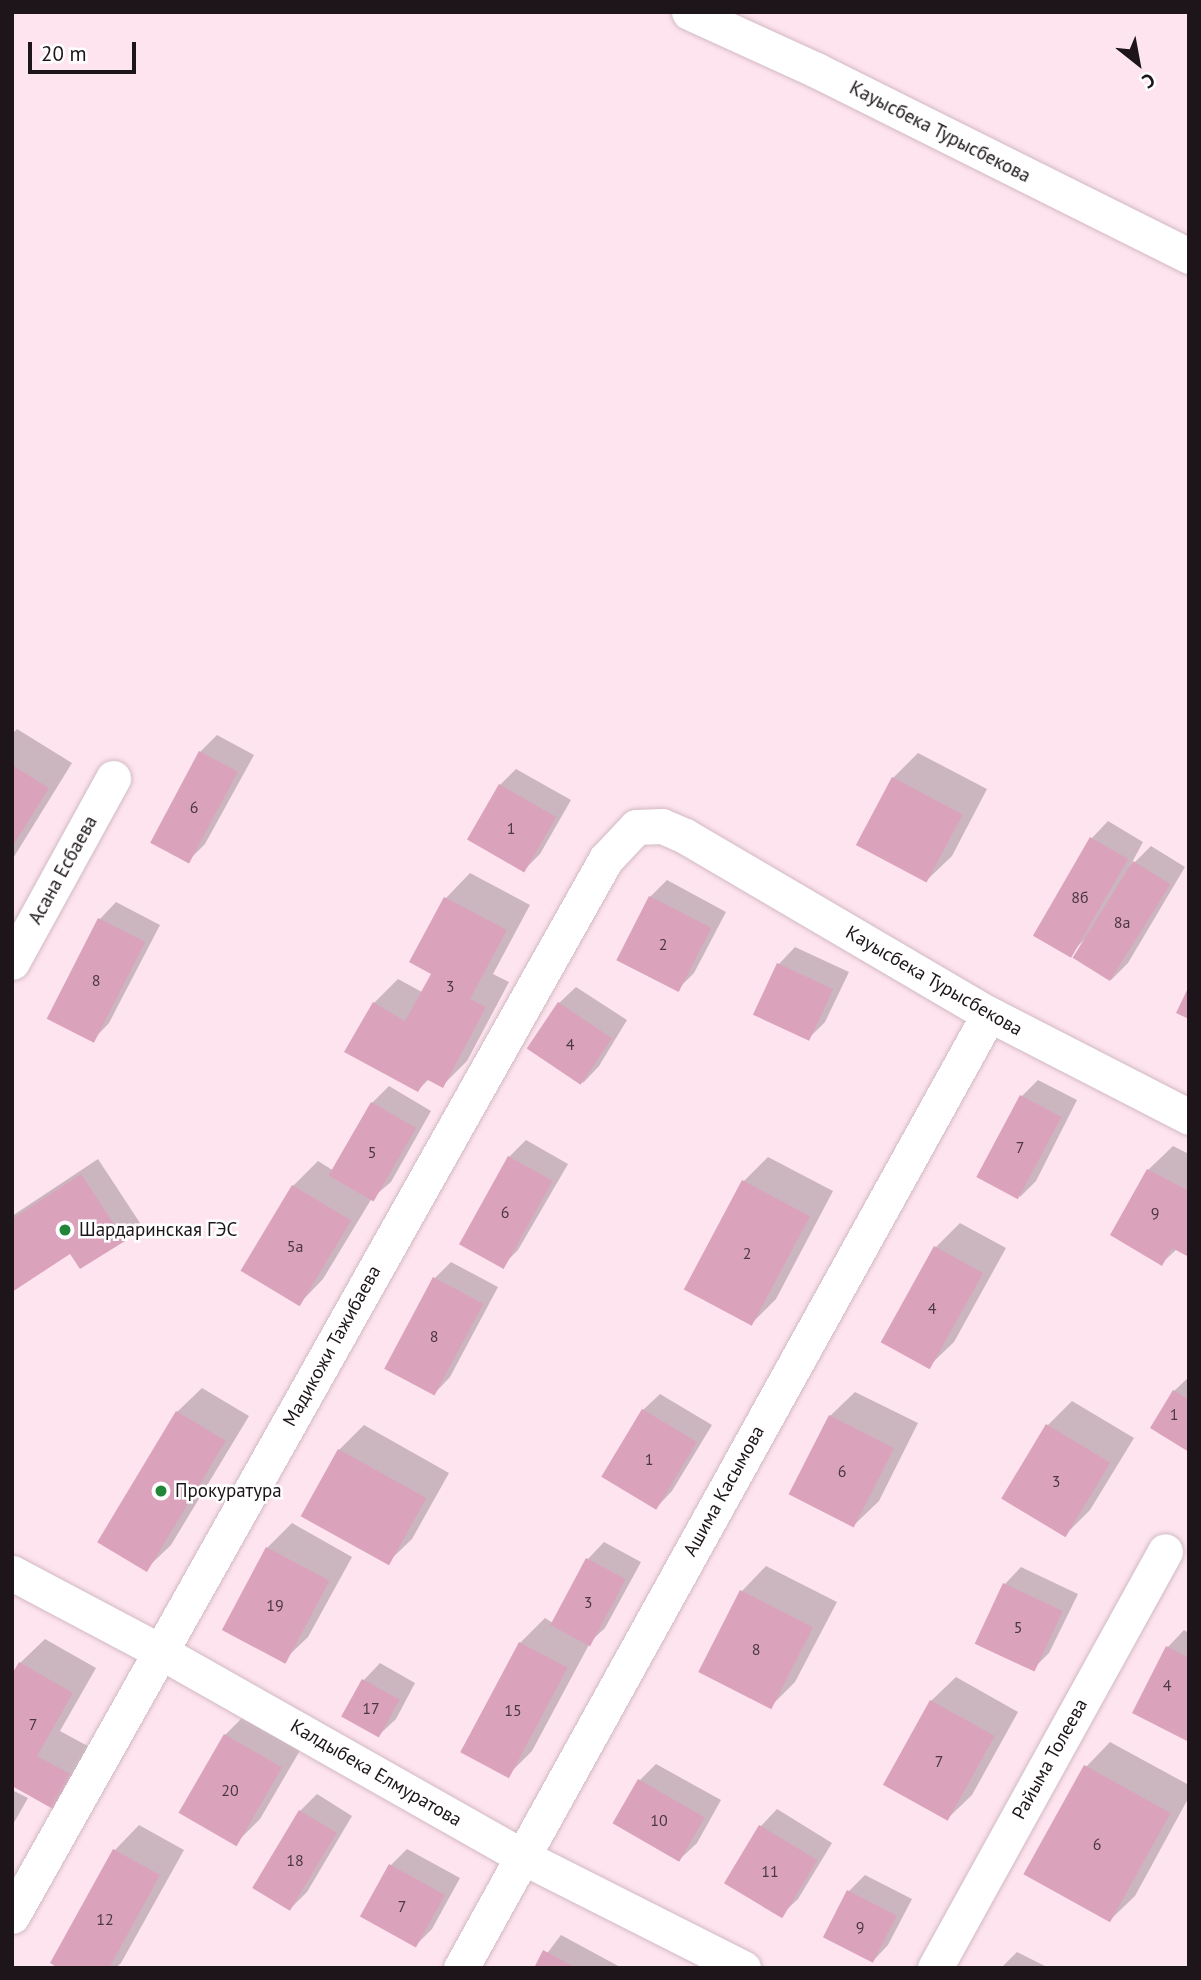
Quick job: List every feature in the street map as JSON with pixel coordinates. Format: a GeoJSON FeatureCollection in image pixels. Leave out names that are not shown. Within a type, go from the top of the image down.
{"type":"FeatureCollection","features":[{"type":"Feature","properties":{"kind":"street","name":"Кауысбека Турысбекова"},"geometry":{"type":"LineString","coordinates":[[689,12],[816,70],[1189,256]]}},
{"type":"Feature","properties":{"kind":"street","name":"Асана Есбаева"},"geometry":{"type":"LineString","coordinates":[[12,962],[113,778]]}},
{"type":"Feature","properties":{"kind":"street","name":"Мадикожи Тажибаева"},"geometry":{"type":"LineString","coordinates":[[12,1916],[606,859],[636,827],[662,826],[685,836]]}},
{"type":"Feature","properties":{"kind":"street","name":"Кауысбека Турысбекова"},"geometry":{"type":"LineString","coordinates":[[685,836],[989,1014],[1189,1118]]}},
{"type":"Feature","properties":{"kind":"street","name":"Ашима Касымова"},"geometry":{"type":"LineString","coordinates":[[461,1968],[989,1014]]}},
{"type":"Feature","properties":{"kind":"street","name":"Райыма Толеева"},"geometry":{"type":"LineString","coordinates":[[935,1968],[1165,1551]]}},
{"type":"Feature","properties":{"kind":"street","name":"Калдыбека Елмуратова"},"geometry":{"type":"LineString","coordinates":[[12,1573],[161,1652],[522,1856],[743,1968]]}},
{"type":"Feature","properties":{"kind":"building"},"geometry":{"type":"Polygon","coordinates":[[[199,751],[238,772],[189,863],[150,843],[199,751]]]}},
{"type":"Feature","properties":{"kind":"building"},"geometry":{"type":"Polygon","coordinates":[[[12,765],[49,788],[12,847],[12,765]]]}},
{"type":"Feature","properties":{"kind":"building"},"geometry":{"type":"Polygon","coordinates":[[[892,777],[963,815],[926,883],[856,845],[892,777]]]}},
{"type":"Feature","properties":{"kind":"building"},"geometry":{"type":"Polygon","coordinates":[[[499,784],[556,817],[524,872],[467,839],[499,784]]]}},
{"type":"Feature","properties":{"kind":"building"},"geometry":{"type":"Polygon","coordinates":[[[1090,837],[1128,859],[1071,958],[1033,936],[1090,837]]]}},
{"type":"Feature","properties":{"kind":"building"},"geometry":{"type":"Polygon","coordinates":[[[1133,861],[1170,884],[1110,981],[1073,958],[1133,861]]]}},
{"type":"Feature","properties":{"kind":"building"},"geometry":{"type":"Polygon","coordinates":[[[649,896],[711,928],[679,992],[616,960],[649,896]]]}},
{"type":"Feature","properties":{"kind":"building"},"geometry":{"type":"Polygon","coordinates":[[[444,897],[507,930],[470,999],[486,1007],[443,1088],[426,1079],[418,1092],[344,1052],[373,1002],[405,1021],[431,974],[409,962],[444,897]]]}},
{"type":"Feature","properties":{"kind":"building"},"geometry":{"type":"Polygon","coordinates":[[[98,918],[145,942],[94,1043],[47,1019],[98,918]]]}},
{"type":"Feature","properties":{"kind":"building"},"geometry":{"type":"Polygon","coordinates":[[[777,963],[833,989],[809,1041],[753,1015],[777,963]]]}},
{"type":"Feature","properties":{"kind":"building"},"geometry":{"type":"Polygon","coordinates":[[[1189,986],[1189,1019],[1176,1013],[1189,986]]]}},
{"type":"Feature","properties":{"kind":"building"},"geometry":{"type":"Polygon","coordinates":[[[558,1002],[612,1038],[581,1085],[527,1048],[558,1002]]]}},
{"type":"Feature","properties":{"kind":"building"},"geometry":{"type":"Polygon","coordinates":[[[1020,1095],[1061,1117],[1018,1199],[976,1177],[1020,1095]]]}},
{"type":"Feature","properties":{"kind":"building"},"geometry":{"type":"Polygon","coordinates":[[[371,1102],[416,1128],[374,1202],[328,1176],[371,1102]]]}},
{"type":"Feature","properties":{"kind":"building"},"geometry":{"type":"Polygon","coordinates":[[[508,1156],[553,1181],[504,1269],[459,1244],[508,1156]]]}},
{"type":"Feature","properties":{"kind":"building"},"geometry":{"type":"Polygon","coordinates":[[[1147,1169],[1189,1191],[1189,1257],[1172,1248],[1162,1266],[1110,1235],[1147,1169]]]}},
{"type":"Feature","properties":{"kind":"building","name":"Шардаринская ГЭС"},"geometry":{"type":"Polygon","coordinates":[[[81,1174],[125,1241],[80,1269],[70,1254],[12,1292],[12,1219],[81,1174]]]}},
{"type":"Feature","properties":{"kind":"building"},"geometry":{"type":"Polygon","coordinates":[[[742,1180],[810,1216],[752,1326],[684,1289],[742,1180]]]}},
{"type":"Feature","properties":{"kind":"building"},"geometry":{"type":"Polygon","coordinates":[[[292,1185],[351,1221],[300,1306],[240,1271],[292,1185]]]}},
{"type":"Feature","properties":{"kind":"building"},"geometry":{"type":"Polygon","coordinates":[[[934,1246],[983,1273],[930,1369],[881,1342],[934,1246]]]}},
{"type":"Feature","properties":{"kind":"building"},"geometry":{"type":"Polygon","coordinates":[[[433,1277],[483,1304],[435,1396],[384,1369],[433,1277]]]}},
{"type":"Feature","properties":{"kind":"building"},"geometry":{"type":"Polygon","coordinates":[[[1173,1390],[1189,1400],[1189,1452],[1150,1428],[1173,1390]]]}},
{"type":"Feature","properties":{"kind":"building"},"geometry":{"type":"Polygon","coordinates":[[[642,1409],[697,1442],[656,1510],[601,1477],[642,1409]]]}},
{"type":"Feature","properties":{"kind":"building","name":"Прокуратура"},"geometry":{"type":"Polygon","coordinates":[[[176,1411],[226,1441],[147,1572],[97,1542],[176,1411]]]}},
{"type":"Feature","properties":{"kind":"building"},"geometry":{"type":"Polygon","coordinates":[[[829,1415],[894,1448],[854,1527],[789,1494],[829,1415]]]}},
{"type":"Feature","properties":{"kind":"building"},"geometry":{"type":"Polygon","coordinates":[[[1046,1424],[1110,1463],[1065,1537],[1001,1499],[1046,1424]]]}},
{"type":"Feature","properties":{"kind":"building"},"geometry":{"type":"Polygon","coordinates":[[[338,1449],[426,1498],[389,1565],[301,1516],[338,1449]]]}},
{"type":"Feature","properties":{"kind":"building"},"geometry":{"type":"Polygon","coordinates":[[[266,1547],[330,1581],[285,1664],[222,1630],[266,1547]]]}},
{"type":"Feature","properties":{"kind":"building"},"geometry":{"type":"Polygon","coordinates":[[[586,1558],[626,1579],[590,1646],[550,1625],[586,1558]]]}},
{"type":"Feature","properties":{"kind":"building"},"geometry":{"type":"Polygon","coordinates":[[[1003,1583],[1063,1611],[1035,1672],[975,1644],[1003,1583]]]}},
{"type":"Feature","properties":{"kind":"building"},"geometry":{"type":"Polygon","coordinates":[[[740,1590],[813,1627],[771,1709],[698,1672],[740,1590]]]}},
{"type":"Feature","properties":{"kind":"building"},"geometry":{"type":"Polygon","coordinates":[[[519,1642],[568,1668],[509,1778],[460,1752],[519,1642]]]}},
{"type":"Feature","properties":{"kind":"building"},"geometry":{"type":"Polygon","coordinates":[[[1166,1646],[1189,1658],[1189,1742],[1132,1713],[1166,1646]]]}},
{"type":"Feature","properties":{"kind":"building"},"geometry":{"type":"Polygon","coordinates":[[[19,1662],[73,1693],[37,1756],[72,1775],[53,1809],[12,1786],[12,1674],[19,1662]]]}},
{"type":"Feature","properties":{"kind":"building"},"geometry":{"type":"Polygon","coordinates":[[[362,1679],[400,1700],[379,1737],[341,1717],[362,1679]]]}},
{"type":"Feature","properties":{"kind":"building"},"geometry":{"type":"Polygon","coordinates":[[[930,1700],[995,1736],[948,1821],[883,1785],[930,1700]]]}},
{"type":"Feature","properties":{"kind":"building"},"geometry":{"type":"Polygon","coordinates":[[[224,1734],[282,1768],[237,1846],[178,1813],[224,1734]]]}},
{"type":"Feature","properties":{"kind":"building"},"geometry":{"type":"Polygon","coordinates":[[[1084,1765],[1171,1813],[1110,1922],[1023,1874],[1084,1765]]]}},
{"type":"Feature","properties":{"kind":"building"},"geometry":{"type":"Polygon","coordinates":[[[638,1779],[705,1818],[679,1862],[612,1823],[638,1779]]]}},
{"type":"Feature","properties":{"kind":"building"},"geometry":{"type":"Polygon","coordinates":[[[299,1810],[337,1833],[290,1911],[252,1888],[299,1810]]]}},
{"type":"Feature","properties":{"kind":"building"},"geometry":{"type":"Polygon","coordinates":[[[759,1825],[817,1860],[782,1918],[724,1883],[759,1825]]]}},
{"type":"Feature","properties":{"kind":"building"},"geometry":{"type":"Polygon","coordinates":[[[113,1849],[160,1875],[109,1968],[58,1968],[50,1963],[113,1849]]]}},
{"type":"Feature","properties":{"kind":"building"},"geometry":{"type":"Polygon","coordinates":[[[389,1864],[445,1895],[416,1948],[360,1916],[389,1864]]]}},
{"type":"Feature","properties":{"kind":"building"},"geometry":{"type":"Polygon","coordinates":[[[847,1890],[897,1915],[873,1963],[823,1937],[847,1890]]]}},
{"type":"Feature","properties":{"kind":"building"},"geometry":{"type":"Polygon","coordinates":[[[543,1950],[576,1968],[534,1968],[543,1950]]]}},
{"type":"Feature","properties":{"kind":"place","name":"Шардаринская ГЭС"},"geometry":{"type":"Point","coordinates":[65,1230]}},
{"type":"Feature","properties":{"kind":"place","name":"Прокуратура"},"geometry":{"type":"Point","coordinates":[161,1491]}}]}
